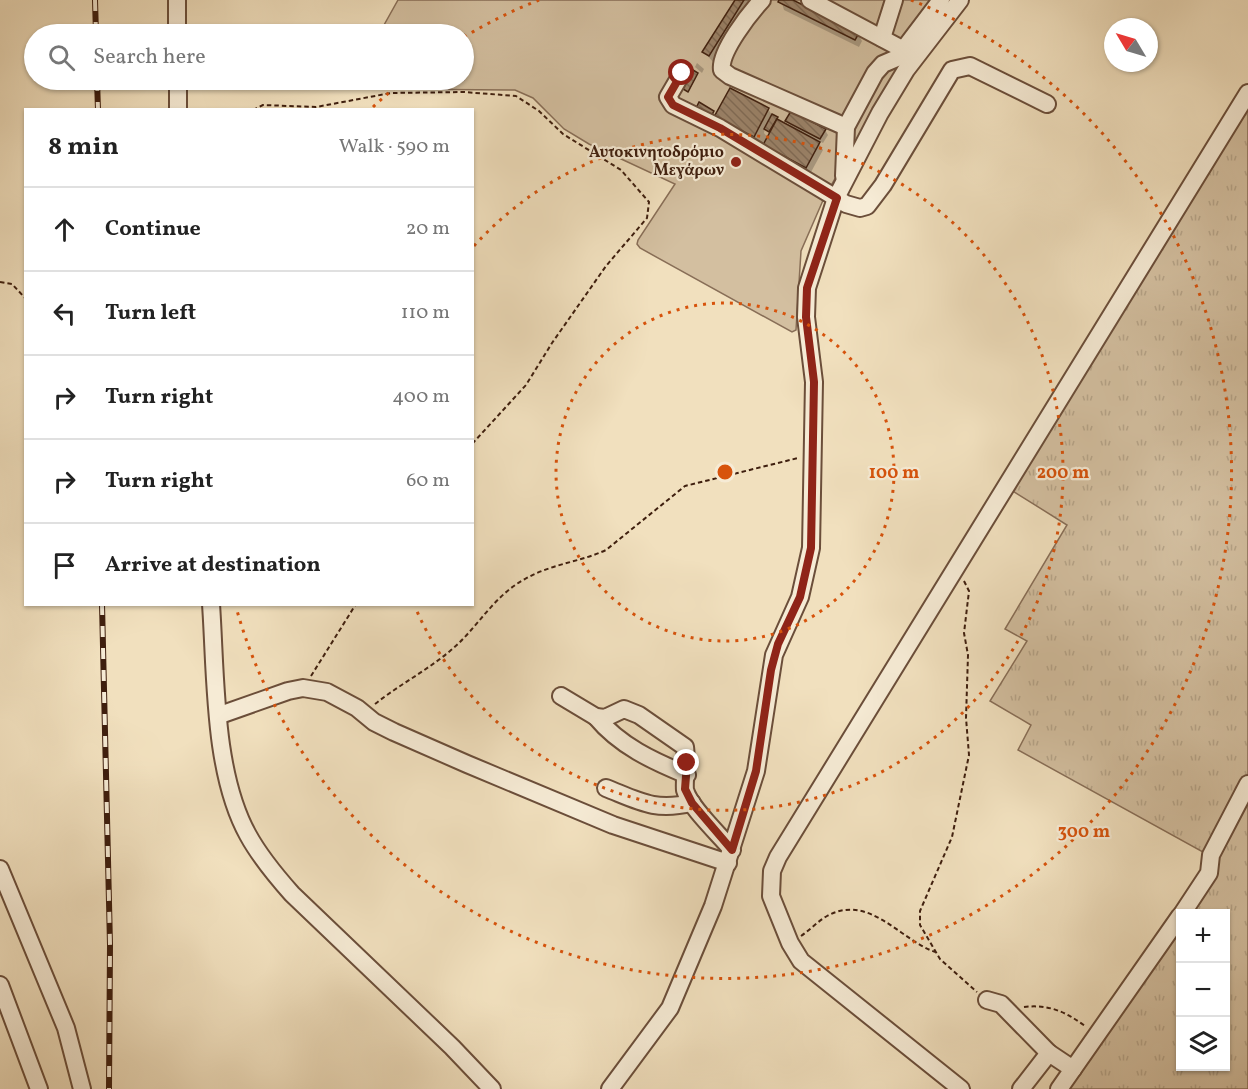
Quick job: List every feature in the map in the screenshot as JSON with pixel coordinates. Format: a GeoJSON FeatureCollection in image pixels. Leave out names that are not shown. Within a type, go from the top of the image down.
{"type":"FeatureCollection","features":[{"type":"Feature","properties":{"kind":"street"},"geometry":{"type":"LineString","coordinates":[[177,0],[177,24]]}},
{"type":"Feature","properties":{"kind":"street"},"geometry":{"type":"LineString","coordinates":[[762,0],[749,15],[728,49],[721,63],[722,70],[730,76],[846,127]]}},
{"type":"Feature","properties":{"kind":"street"},"geometry":{"type":"LineString","coordinates":[[810,0],[902,49]]}},
{"type":"Feature","properties":{"kind":"street"},"geometry":{"type":"LineString","coordinates":[[882,38],[894,0]]}},
{"type":"Feature","properties":{"kind":"street"},"geometry":{"type":"LineString","coordinates":[[840,190],[846,127],[875,73],[883,64],[897,58],[941,0]]}},
{"type":"Feature","properties":{"kind":"street"},"geometry":{"type":"LineString","coordinates":[[610,1089],[660,1023],[677,995],[730,856],[756,771],[774,655],[800,597],[807,570],[811,548],[814,382],[806,317],[807,288],[840,190],[880,113],[906,70],[960,0]]}},
{"type":"Feature","properties":{"kind":"street"},"geometry":{"type":"LineString","coordinates":[[682,73],[668,97],[673,105],[840,190],[853,207],[867,206],[883,185],[952,70],[970,66],[1047,104]]}},
{"type":"Feature","properties":{"kind":"street"},"geometry":{"type":"LineString","coordinates":[[178,90],[178,108]]}},
{"type":"Feature","properties":{"kind":"street"},"geometry":{"type":"LineString","coordinates":[[961,1089],[801,962],[790,944],[771,896],[772,871],[778,857],[1142,262],[1248,93]]}},
{"type":"Feature","properties":{"kind":"street"},"geometry":{"type":"LineString","coordinates":[[211,606],[224,758],[233,797],[247,833],[268,867],[326,929],[452,1047],[492,1089]]}},
{"type":"Feature","properties":{"kind":"street"},"geometry":{"type":"LineString","coordinates":[[220,715],[273,694],[303,688],[327,692],[362,712],[374,722],[426,747],[613,825],[730,856]]}},
{"type":"Feature","properties":{"kind":"street"},"geometry":{"type":"LineString","coordinates":[[561,696],[596,717],[610,735],[659,764],[687,776]]}},
{"type":"Feature","properties":{"kind":"street"},"geometry":{"type":"LineString","coordinates":[[596,717],[605,718],[624,709],[639,715],[685,747],[687,776],[685,789],[692,803],[730,856]]}},
{"type":"Feature","properties":{"kind":"street"},"geometry":{"type":"LineString","coordinates":[[1185,909],[1209,873],[1210,855],[1248,784]]}},
{"type":"Feature","properties":{"kind":"street"},"geometry":{"type":"LineString","coordinates":[[606,788],[654,807],[668,808],[692,803]]}},
{"type":"Feature","properties":{"kind":"street"},"geometry":{"type":"LineString","coordinates":[[0,869],[66,1028],[82,1089]]}},
{"type":"Feature","properties":{"kind":"street"},"geometry":{"type":"LineString","coordinates":[[1059,1089],[1176,922]]}},
{"type":"Feature","properties":{"kind":"street"},"geometry":{"type":"LineString","coordinates":[[0,985],[39,1089]]}},
{"type":"Feature","properties":{"kind":"street"},"geometry":{"type":"LineString","coordinates":[[987,1000],[1001,1004],[1009,1010],[1049,1053],[1073,1069]]}},
{"type":"Feature","properties":{"kind":"street"},"geometry":{"type":"LineString","coordinates":[[1021,1089],[1049,1053]]}},
{"type":"Feature","properties":{"kind":"path"},"geometry":{"type":"LineString","coordinates":[[257,108],[263,105],[316,107],[391,93],[464,92],[516,96],[539,111],[563,134],[621,170],[649,202],[647,218],[601,273],[552,343],[519,396],[474,442]]}},
{"type":"Feature","properties":{"kind":"path"},"geometry":{"type":"LineString","coordinates":[[0,282],[12,284],[24,297]]}},
{"type":"Feature","properties":{"kind":"path"},"geometry":{"type":"LineString","coordinates":[[362,712],[450,651],[508,589],[557,564],[594,556],[606,550],[685,486],[811,455]]}},
{"type":"Feature","properties":{"kind":"path"},"geometry":{"type":"LineString","coordinates":[[958,566],[969,591],[964,633],[968,655],[966,718],[969,755],[951,837],[920,911],[920,925],[935,952],[963,981],[987,1000]]}},
{"type":"Feature","properties":{"kind":"path"},"geometry":{"type":"LineString","coordinates":[[303,688],[355,606]]}},
{"type":"Feature","properties":{"kind":"path"},"geometry":{"type":"LineString","coordinates":[[790,944],[827,916],[849,910],[873,913],[921,947],[935,952]]}},
{"type":"Feature","properties":{"kind":"path"},"geometry":{"type":"LineString","coordinates":[[1009,1010],[1043,1006],[1059,1010],[1086,1027],[1095,1037]]}},
{"type":"Feature","properties":{"kind":"green space","name":"Αυτοκινητοδρόμιο Μεγάρων"},"geometry":{"type":"Polygon","coordinates":[[[398,0],[936,0],[824,198],[801,251],[796,330],[792,332],[640,248],[637,244],[638,240],[675,184],[589,144],[564,129],[533,98],[515,90],[474,90],[474,24],[385,24],[398,0]]]}},
{"type":"Feature","properties":{"kind":"green space"},"geometry":{"type":"Polygon","coordinates":[[[1248,98],[1248,1089],[1071,1089],[1069,1082],[1176,925],[1176,1071],[1230,1071],[1230,909],[1187,909],[1214,858],[1018,750],[1031,725],[990,701],[1027,641],[1005,629],[1067,525],[1008,488],[1248,98]]]}},
{"type":"Feature","properties":{"kind":"building"},"geometry":{"type":"Polygon","coordinates":[[[735,0],[744,0],[709,56],[702,52],[735,0]]]}},
{"type":"Feature","properties":{"kind":"building"},"geometry":{"type":"Polygon","coordinates":[[[779,0],[793,0],[859,33],[855,40],[778,2],[779,0]]]}},
{"type":"Feature","properties":{"kind":"building"},"geometry":{"type":"Polygon","coordinates":[[[693,70],[698,73],[688,92],[683,89],[693,70]]]}},
{"type":"Feature","properties":{"kind":"building"},"geometry":{"type":"Polygon","coordinates":[[[730,88],[769,108],[754,137],[714,117],[730,88]]]}},
{"type":"Feature","properties":{"kind":"building"},"geometry":{"type":"Polygon","coordinates":[[[699,102],[714,111],[710,118],[695,110],[699,102]]]}},
{"type":"Feature","properties":{"kind":"building"},"geometry":{"type":"Polygon","coordinates":[[[791,111],[826,129],[820,139],[785,121],[791,111]]]}},
{"type":"Feature","properties":{"kind":"building"},"geometry":{"type":"Polygon","coordinates":[[[772,114],[778,117],[769,132],[764,129],[772,114]]]}},
{"type":"Feature","properties":{"kind":"building"},"geometry":{"type":"Polygon","coordinates":[[[777,119],[820,142],[806,168],[763,145],[777,119]]]}},
{"type":"Feature","properties":{"kind":"railway"},"geometry":{"type":"LineString","coordinates":[[95,0],[96,24]]}},
{"type":"Feature","properties":{"kind":"railway"},"geometry":{"type":"LineString","coordinates":[[97,90],[98,108]]}},
{"type":"Feature","properties":{"kind":"railway"},"geometry":{"type":"LineString","coordinates":[[102,606],[110,945],[109,1089]]}},
{"type":"Feature","properties":{"kind":"place","name":"Αυτοκινητοδρόμιο Μεγάρων"},"geometry":{"type":"Point","coordinates":[736,162]}},
{"type":"Feature","properties":{"kind":"route"},"geometry":{"type":"LineString","coordinates":[[682,73],[668,97],[673,105],[720,128],[837,198],[807,288],[806,317],[814,382],[811,548],[800,597],[774,655],[756,771],[732,850],[692,803],[685,789],[687,763]]}}]}
